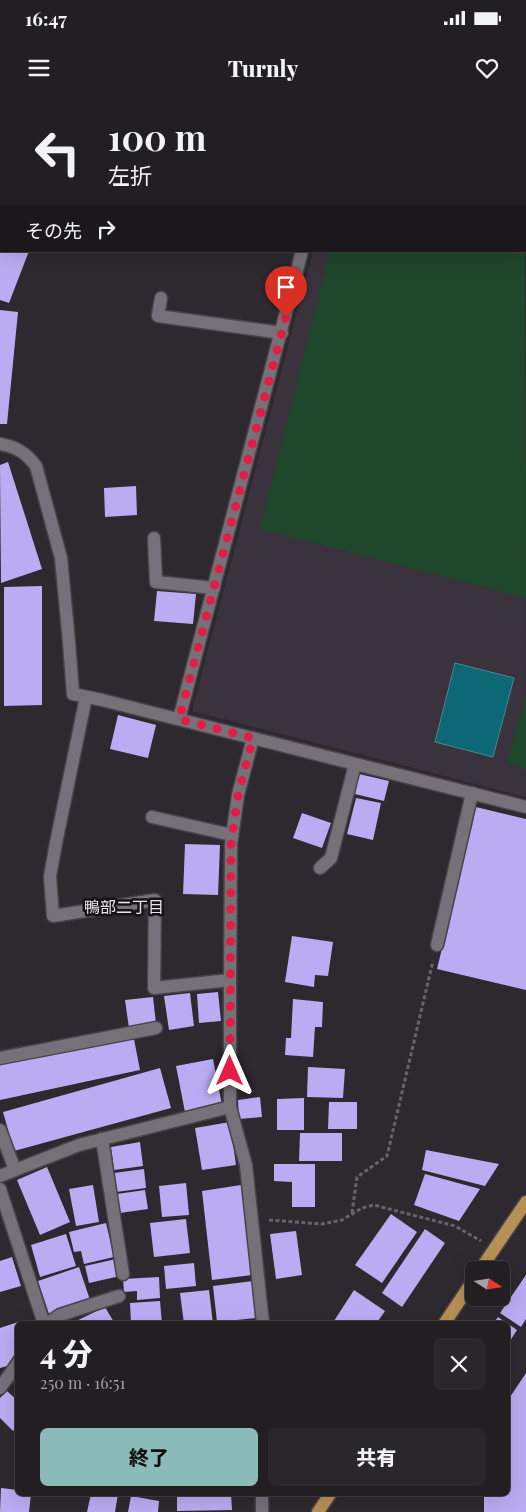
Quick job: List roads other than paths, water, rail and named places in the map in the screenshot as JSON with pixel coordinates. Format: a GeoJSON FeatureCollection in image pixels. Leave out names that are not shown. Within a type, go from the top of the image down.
{"type":"FeatureCollection","features":[{"type":"Feature","properties":{"kind":"main road"},"geometry":{"type":"LineString","coordinates":[[486,1261],[526,1202]]}},
{"type":"Feature","properties":{"kind":"main road"},"geometry":{"type":"LineString","coordinates":[[446,1321],[465,1293]]}},
{"type":"Feature","properties":{"kind":"main road"},"geometry":{"type":"LineString","coordinates":[[318,1512],[329,1496]]}},
{"type":"Feature","properties":{"kind":"street"},"geometry":{"type":"LineString","coordinates":[[179,719],[302,252]]}},
{"type":"Feature","properties":{"kind":"street"},"geometry":{"type":"LineString","coordinates":[[161,298],[158,316],[282,333]]}},
{"type":"Feature","properties":{"kind":"street"},"geometry":{"type":"LineString","coordinates":[[0,444],[15,447],[28,456],[36,466],[60,558],[70,642],[73,694],[526,807]]}},
{"type":"Feature","properties":{"kind":"street"},"geometry":{"type":"LineString","coordinates":[[154,538],[156,582],[214,588]]}},
{"type":"Feature","properties":{"kind":"street"},"geometry":{"type":"LineString","coordinates":[[86,697],[50,876],[53,916],[155,900],[154,988],[230,980]]}},
{"type":"Feature","properties":{"kind":"street"},"geometry":{"type":"LineString","coordinates":[[253,738],[238,795],[232,835],[230,1107],[246,1165],[263,1321]]}},
{"type":"Feature","properties":{"kind":"street"},"geometry":{"type":"LineString","coordinates":[[320,868],[331,858],[355,764]]}},
{"type":"Feature","properties":{"kind":"street"},"geometry":{"type":"LineString","coordinates":[[437,945],[472,793]]}},
{"type":"Feature","properties":{"kind":"street"},"geometry":{"type":"LineString","coordinates":[[152,817],[232,835]]}},
{"type":"Feature","properties":{"kind":"street"},"geometry":{"type":"LineString","coordinates":[[0,1058],[156,1028]]}},
{"type":"Feature","properties":{"kind":"street"},"geometry":{"type":"LineString","coordinates":[[0,1176],[79,1145],[230,1107]]}},
{"type":"Feature","properties":{"kind":"street"},"geometry":{"type":"LineString","coordinates":[[0,1130],[15,1170]]}},
{"type":"Feature","properties":{"kind":"street"},"geometry":{"type":"LineString","coordinates":[[102,1139],[123,1274]]}},
{"type":"Feature","properties":{"kind":"street"},"geometry":{"type":"LineString","coordinates":[[0,1189],[45,1321]]}},
{"type":"Feature","properties":{"kind":"street"},"geometry":{"type":"LineString","coordinates":[[51,1321],[60,1315],[119,1296]]}},
{"type":"Feature","properties":{"kind":"street"},"geometry":{"type":"LineString","coordinates":[[0,1388],[15,1367]]}},
{"type":"Feature","properties":{"kind":"street"},"geometry":{"type":"LineString","coordinates":[[262,1496],[262,1512]]}},
{"type":"Feature","properties":{"kind":"water"},"geometry":{"type":"Polygon","coordinates":[[[455,663],[514,678],[493,757],[435,742],[455,663]]]}},
{"type":"Feature","properties":{"kind":"district","name":"鴨部二丁目"},"geometry":{"type":"Point","coordinates":[124,906]}}]}
